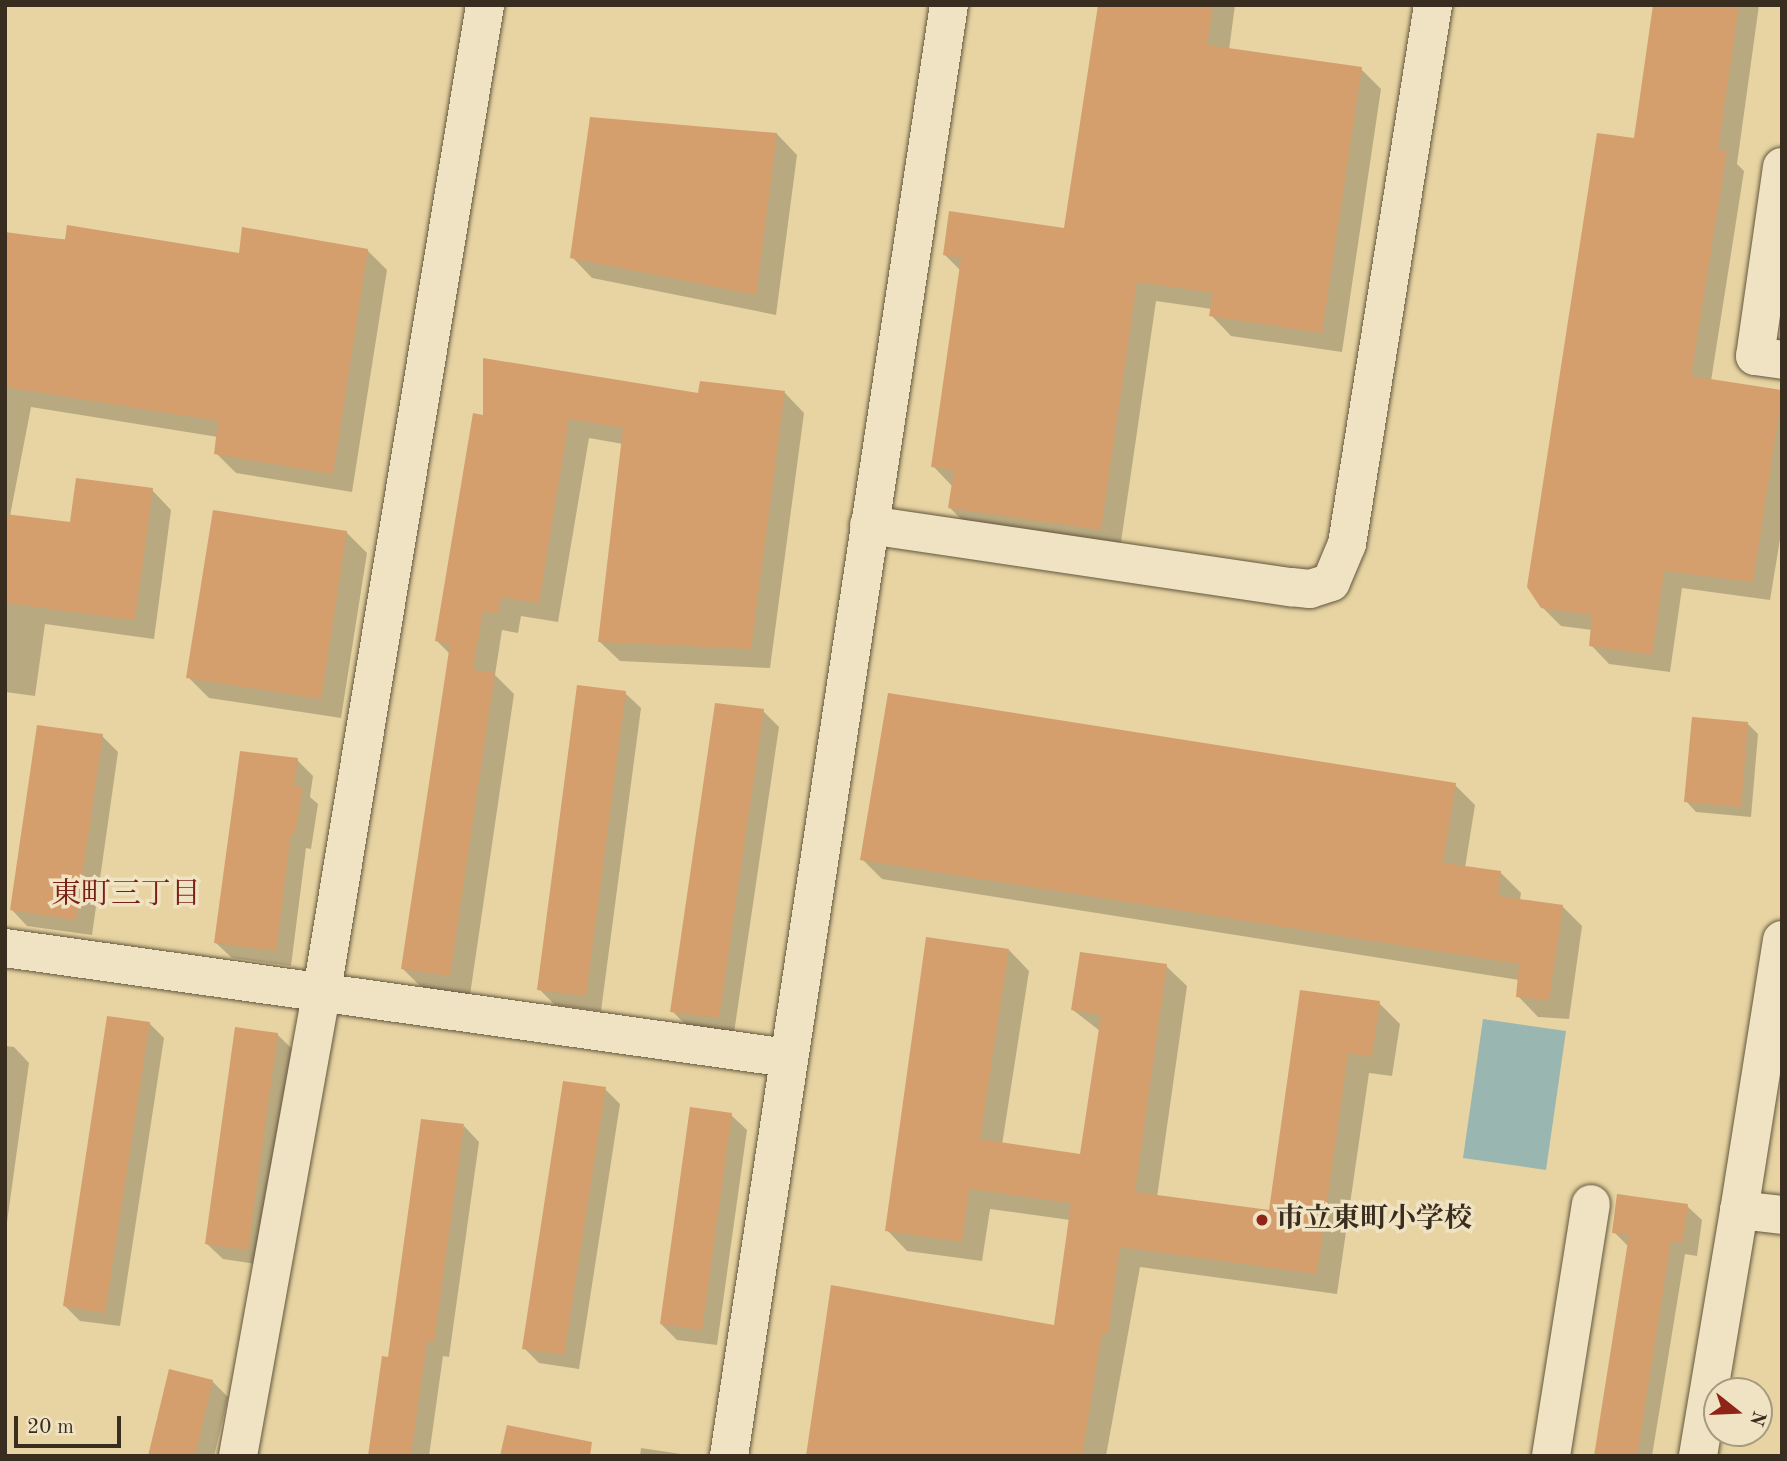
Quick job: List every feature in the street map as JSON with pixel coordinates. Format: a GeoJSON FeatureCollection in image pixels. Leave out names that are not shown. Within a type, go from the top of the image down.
{"type":"FeatureCollection","features":[{"type":"Feature","properties":{"kind":"street"},"geometry":{"type":"LineString","coordinates":[[238,1456],[322,991],[485,5]]}},
{"type":"Feature","properties":{"kind":"street"},"geometry":{"type":"LineString","coordinates":[[729,1456],[949,5]]}},
{"type":"Feature","properties":{"kind":"street"},"geometry":{"type":"LineString","coordinates":[[869,525],[1290,587],[1310,589],[1331,582],[1348,544],[1433,5]]}},
{"type":"Feature","properties":{"kind":"street"},"geometry":{"type":"LineString","coordinates":[[1782,167],[1755,355],[1782,360]]}},
{"type":"Feature","properties":{"kind":"street"},"geometry":{"type":"LineString","coordinates":[[1698,1456],[1782,940]]}},
{"type":"Feature","properties":{"kind":"street"},"geometry":{"type":"LineString","coordinates":[[5,948],[788,1058]]}},
{"type":"Feature","properties":{"kind":"street"},"geometry":{"type":"LineString","coordinates":[[1551,1456],[1591,1204]]}},
{"type":"Feature","properties":{"kind":"street"},"geometry":{"type":"LineString","coordinates":[[1739,1210],[1782,1215]]}},
{"type":"Feature","properties":{"kind":"water"},"geometry":{"type":"Polygon","coordinates":[[[1483,1019],[1566,1031],[1546,1170],[1463,1158],[1483,1019]]]}},
{"type":"Feature","properties":{"kind":"building"},"geometry":{"type":"Polygon","coordinates":[[[1098,5],[1213,5],[1207,45],[1362,67],[1322,333],[1209,316],[1213,293],[1137,282],[1101,530],[948,508],[954,470],[931,467],[961,258],[943,255],[949,211],[1064,228],[1098,5]]]}},
{"type":"Feature","properties":{"kind":"building"},"geometry":{"type":"Polygon","coordinates":[[[1653,5],[1739,5],[1718,150],[1727,151],[1691,376],[1782,390],[1782,394],[1753,582],[1664,571],[1652,655],[1589,646],[1592,615],[1541,608],[1527,587],[1597,133],[1634,138],[1653,5]]]}},
{"type":"Feature","properties":{"kind":"building"},"geometry":{"type":"Polygon","coordinates":[[[590,117],[777,133],[756,295],[570,258],[590,117]]]}},
{"type":"Feature","properties":{"kind":"building"},"geometry":{"type":"Polygon","coordinates":[[[67,225],[239,253],[242,227],[368,249],[333,474],[214,454],[218,421],[5,387],[5,232],[65,240],[67,225]]]}},
{"type":"Feature","properties":{"kind":"building"},"geometry":{"type":"Polygon","coordinates":[[[483,358],[698,393],[700,381],[785,391],[751,649],[598,642],[623,428],[569,419],[539,603],[501,597],[498,614],[483,611],[473,670],[495,673],[450,976],[401,969],[450,644],[435,641],[473,413],[483,415],[483,358]]]}},
{"type":"Feature","properties":{"kind":"building"},"geometry":{"type":"Polygon","coordinates":[[[76,478],[153,488],[135,620],[5,603],[5,514],[70,522],[76,478]]]}},
{"type":"Feature","properties":{"kind":"building"},"geometry":{"type":"Polygon","coordinates":[[[213,510],[347,531],[321,699],[186,678],[213,510]]]}},
{"type":"Feature","properties":{"kind":"building"},"geometry":{"type":"Polygon","coordinates":[[[577,685],[626,691],[586,996],[537,990],[577,685]]]}},
{"type":"Feature","properties":{"kind":"building"},"geometry":{"type":"Polygon","coordinates":[[[888,693],[1456,783],[1443,863],[1501,871],[1498,896],[1563,905],[1549,1000],[1516,997],[1519,964],[860,860],[888,693]]]}},
{"type":"Feature","properties":{"kind":"building"},"geometry":{"type":"Polygon","coordinates":[[[715,703],[764,709],[719,1018],[670,1012],[715,703]]]}},
{"type":"Feature","properties":{"kind":"building"},"geometry":{"type":"Polygon","coordinates":[[[1692,717],[1748,722],[1741,807],[1684,802],[1692,717]]]}},
{"type":"Feature","properties":{"kind":"building"},"geometry":{"type":"Polygon","coordinates":[[[37,725],[103,734],[76,920],[10,910],[37,725]]]}},
{"type":"Feature","properties":{"kind":"building"},"geometry":{"type":"Polygon","coordinates":[[[240,751],[298,758],[294,786],[303,787],[295,834],[291,833],[276,951],[214,943],[240,751]]]}},
{"type":"Feature","properties":{"kind":"building"},"geometry":{"type":"Polygon","coordinates":[[[926,937],[1009,949],[980,1139],[1080,1154],[1101,1015],[1071,1010],[1080,952],[1167,964],[1135,1192],[1269,1210],[1300,990],[1380,1001],[1372,1057],[1348,1053],[1317,1274],[1120,1247],[1108,1334],[1102,1333],[1082,1456],[806,1456],[831,1285],[1054,1325],[1071,1203],[969,1189],[962,1242],[885,1231],[926,937]]]}},
{"type":"Feature","properties":{"kind":"building"},"geometry":{"type":"Polygon","coordinates":[[[107,1016],[150,1022],[105,1313],[63,1306],[107,1016]]]}},
{"type":"Feature","properties":{"kind":"building"},"geometry":{"type":"Polygon","coordinates":[[[235,1027],[278,1033],[248,1250],[205,1244],[235,1027]]]}},
{"type":"Feature","properties":{"kind":"building"},"geometry":{"type":"Polygon","coordinates":[[[563,1081],[606,1087],[564,1355],[522,1349],[563,1081]]]}},
{"type":"Feature","properties":{"kind":"building"},"geometry":{"type":"Polygon","coordinates":[[[690,1107],[732,1113],[702,1330],[660,1324],[690,1107]]]}},
{"type":"Feature","properties":{"kind":"building"},"geometry":{"type":"Polygon","coordinates":[[[421,1119],[464,1124],[434,1342],[427,1341],[411,1456],[368,1456],[382,1356],[388,1357],[421,1119]]]}},
{"type":"Feature","properties":{"kind":"building"},"geometry":{"type":"Polygon","coordinates":[[[1617,1194],[1688,1204],[1683,1242],[1671,1241],[1637,1456],[1594,1456],[1629,1235],[1612,1233],[1617,1194]]]}},
{"type":"Feature","properties":{"kind":"building"},"geometry":{"type":"Polygon","coordinates":[[[169,1369],[213,1380],[195,1456],[148,1456],[169,1369]]]}},
{"type":"Feature","properties":{"kind":"building"},"geometry":{"type":"Polygon","coordinates":[[[507,1425],[592,1442],[590,1456],[500,1456],[507,1425]]]}},
{"type":"Feature","properties":{"kind":"place","name":"市立東町小学校"},"geometry":{"type":"Point","coordinates":[1262,1220]}},
{"type":"Feature","properties":{"kind":"district","name":"東町三丁目"},"geometry":{"type":"Point","coordinates":[126,895]}}]}
